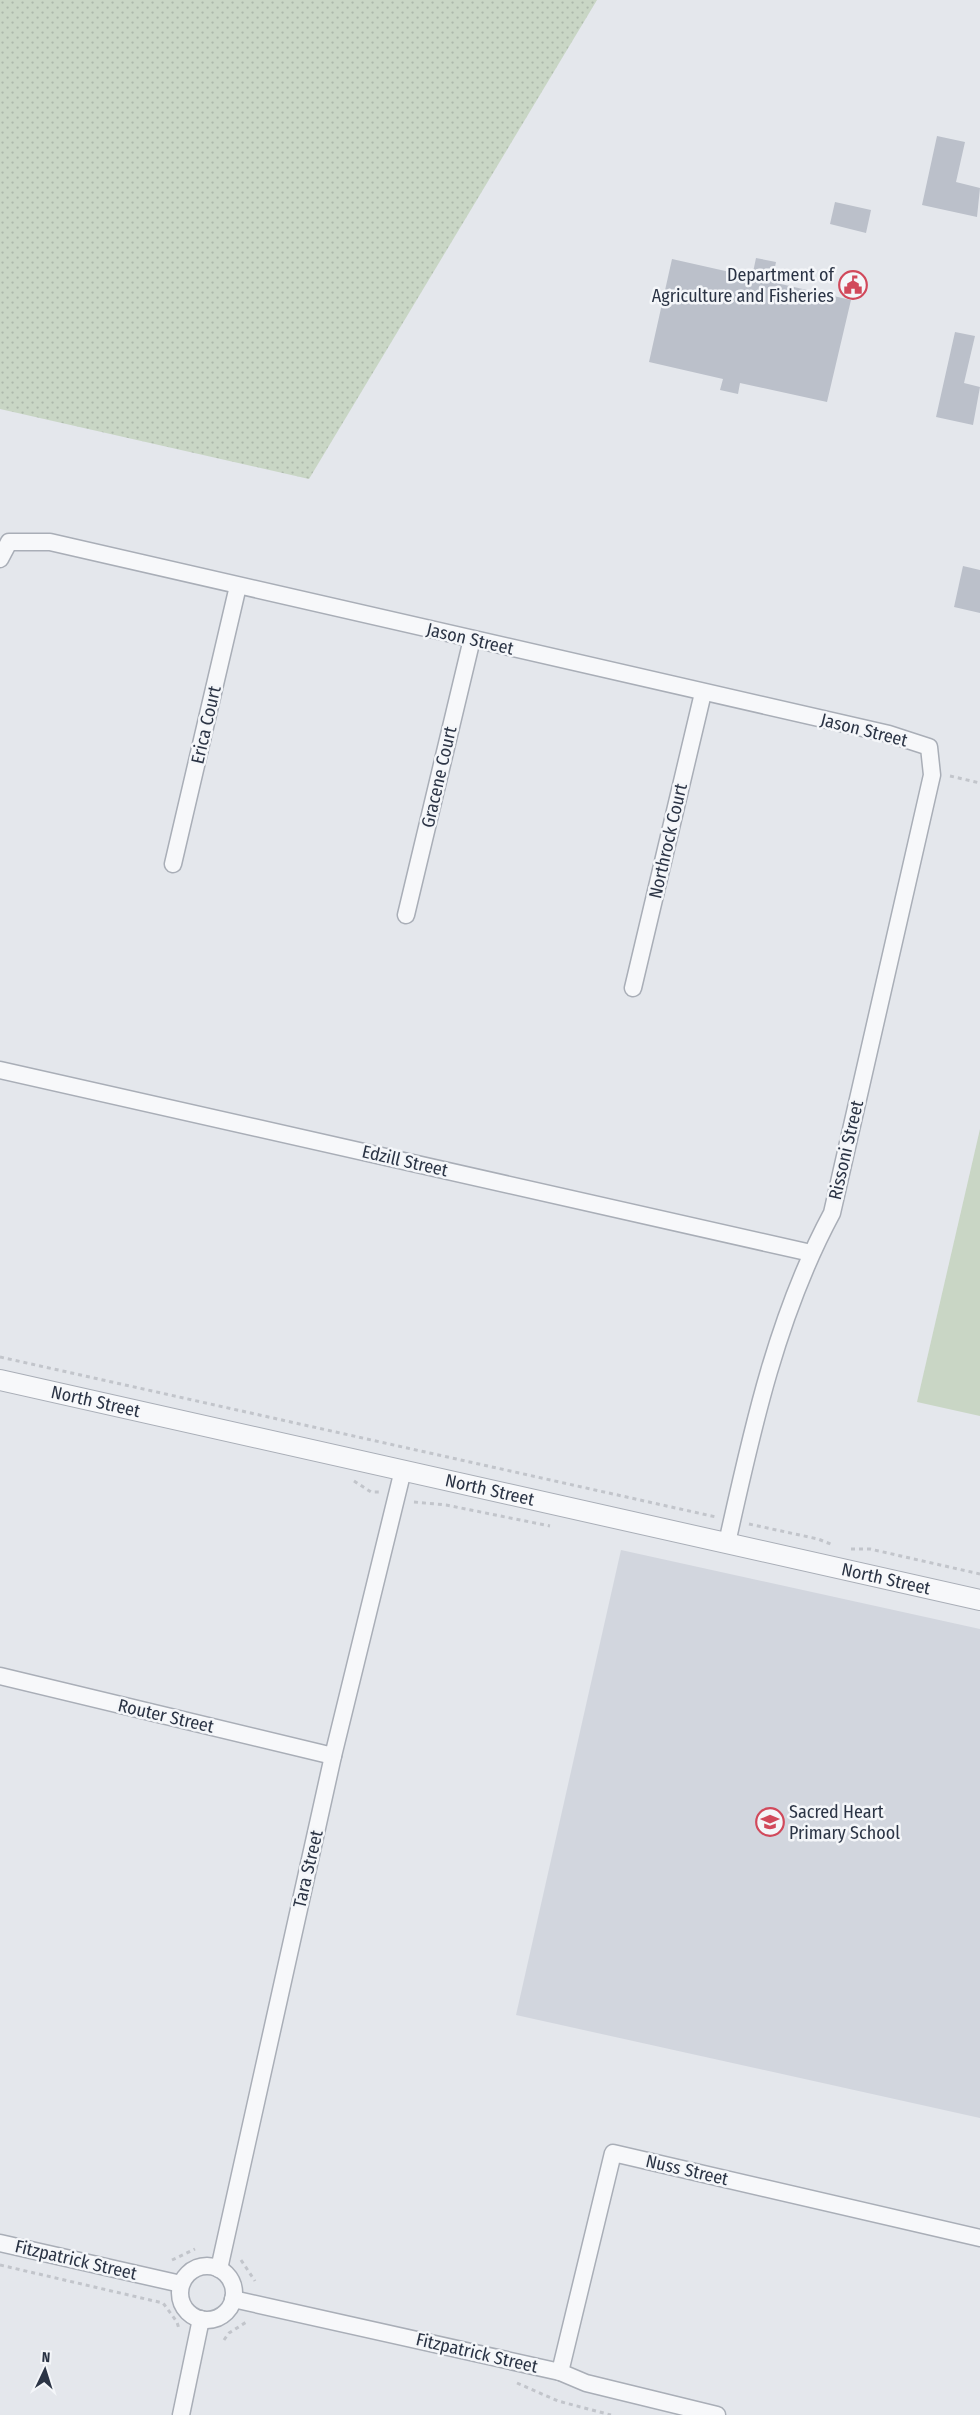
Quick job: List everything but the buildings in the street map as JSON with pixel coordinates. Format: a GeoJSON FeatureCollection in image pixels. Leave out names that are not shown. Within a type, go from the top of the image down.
{"type":"FeatureCollection","features":[{"type":"Feature","properties":{"kind":"street","name":"Jason Street"},"geometry":{"type":"LineString","coordinates":[[0,559],[9,542],[50,542],[703,693],[889,734],[928,747]]}},
{"type":"Feature","properties":{"kind":"street","name":"Erica Court"},"geometry":{"type":"LineString","coordinates":[[173,864],[238,586]]}},
{"type":"Feature","properties":{"kind":"street","name":"Gracene Court"},"geometry":{"type":"LineString","coordinates":[[406,914],[472,639]]}},
{"type":"Feature","properties":{"kind":"street","name":"Northrock Court"},"geometry":{"type":"LineString","coordinates":[[633,988],[703,693]]}},
{"type":"Feature","properties":{"kind":"street","name":"Rissoni Street"},"geometry":{"type":"LineString","coordinates":[[727,1543],[765,1382],[810,1253],[832,1212],[932,775],[928,747]]}},
{"type":"Feature","properties":{"kind":"street","name":"Edzill Street"},"geometry":{"type":"LineString","coordinates":[[0,1070],[810,1253]]}},
{"type":"Feature","properties":{"kind":"street","name":"North Street"},"geometry":{"type":"LineString","coordinates":[[0,1380],[980,1600]]}},
{"type":"Feature","properties":{"kind":"street","name":"Tara Street"},"geometry":{"type":"LineString","coordinates":[[219,2268],[333,1756],[403,1470]]}},
{"type":"Feature","properties":{"kind":"street","name":"Router Street"},"geometry":{"type":"LineString","coordinates":[[0,1676],[333,1756]]}},
{"type":"Feature","properties":{"kind":"street","name":"Nuss Street"},"geometry":{"type":"LineString","coordinates":[[560,2372],[613,2152],[980,2238]]}},
{"type":"Feature","properties":{"kind":"street","name":"Fitzpatrick Street"},"geometry":{"type":"LineString","coordinates":[[0,2243],[181,2284]]}},
{"type":"Feature","properties":{"kind":"street"},"geometry":{"type":"LineString","coordinates":[[210,2266],[219,2268],[231,2281],[233,2299],[230,2307],[218,2318],[201,2319],[186,2310],[180,2293],[181,2284],[192,2270],[210,2266]]}},
{"type":"Feature","properties":{"kind":"street","name":"Fitzpatrick Street"},"geometry":{"type":"LineString","coordinates":[[233,2299],[560,2372],[586,2383],[718,2415]]}},
{"type":"Feature","properties":{"kind":"street"},"geometry":{"type":"LineString","coordinates":[[181,2415],[201,2319]]}},
{"type":"Feature","properties":{"kind":"path"},"geometry":{"type":"LineString","coordinates":[[932,775],[980,783]]}},
{"type":"Feature","properties":{"kind":"path"},"geometry":{"type":"LineString","coordinates":[[0,1357],[818,1539],[835,1546]]}},
{"type":"Feature","properties":{"kind":"path"},"geometry":{"type":"LineString","coordinates":[[843,1547],[870,1549],[980,1574]]}},
{"type":"Feature","properties":{"kind":"path"},"geometry":{"type":"LineString","coordinates":[[172,2260],[194,2249]]}},
{"type":"Feature","properties":{"kind":"path"},"geometry":{"type":"LineString","coordinates":[[241,2260],[255,2281]]}},
{"type":"Feature","properties":{"kind":"path"},"geometry":{"type":"LineString","coordinates":[[0,2265],[163,2303],[177,2322],[179,2329]]}},
{"type":"Feature","properties":{"kind":"path"},"geometry":{"type":"LineString","coordinates":[[224,2340],[229,2333],[246,2321],[252,2321]]}},
{"type":"Feature","properties":{"kind":"path"},"geometry":{"type":"LineString","coordinates":[[510,2381],[558,2401],[612,2415]]}},
{"type":"Feature","properties":{"kind":"shaded area","name":"Sacred Heart Primary School"},"geometry":{"type":"Polygon","coordinates":[[[621,1550],[980,1629],[980,2118],[516,2015],[621,1550]]]}},
{"type":"Feature","properties":{"kind":"green space"},"geometry":{"type":"Polygon","coordinates":[[[0,0],[597,0],[309,479],[0,409],[0,0]]]}},
{"type":"Feature","properties":{"kind":"green space"},"geometry":{"type":"Polygon","coordinates":[[[980,1129],[980,1416],[917,1402],[980,1129]]]}},
{"type":"Feature","properties":{"kind":"place","name":"Department of Agriculture and Fisheries"},"geometry":{"type":"Point","coordinates":[853,285]}},
{"type":"Feature","properties":{"kind":"place","name":"Sacred Heart Primary School"},"geometry":{"type":"Point","coordinates":[770,1822]}}]}
